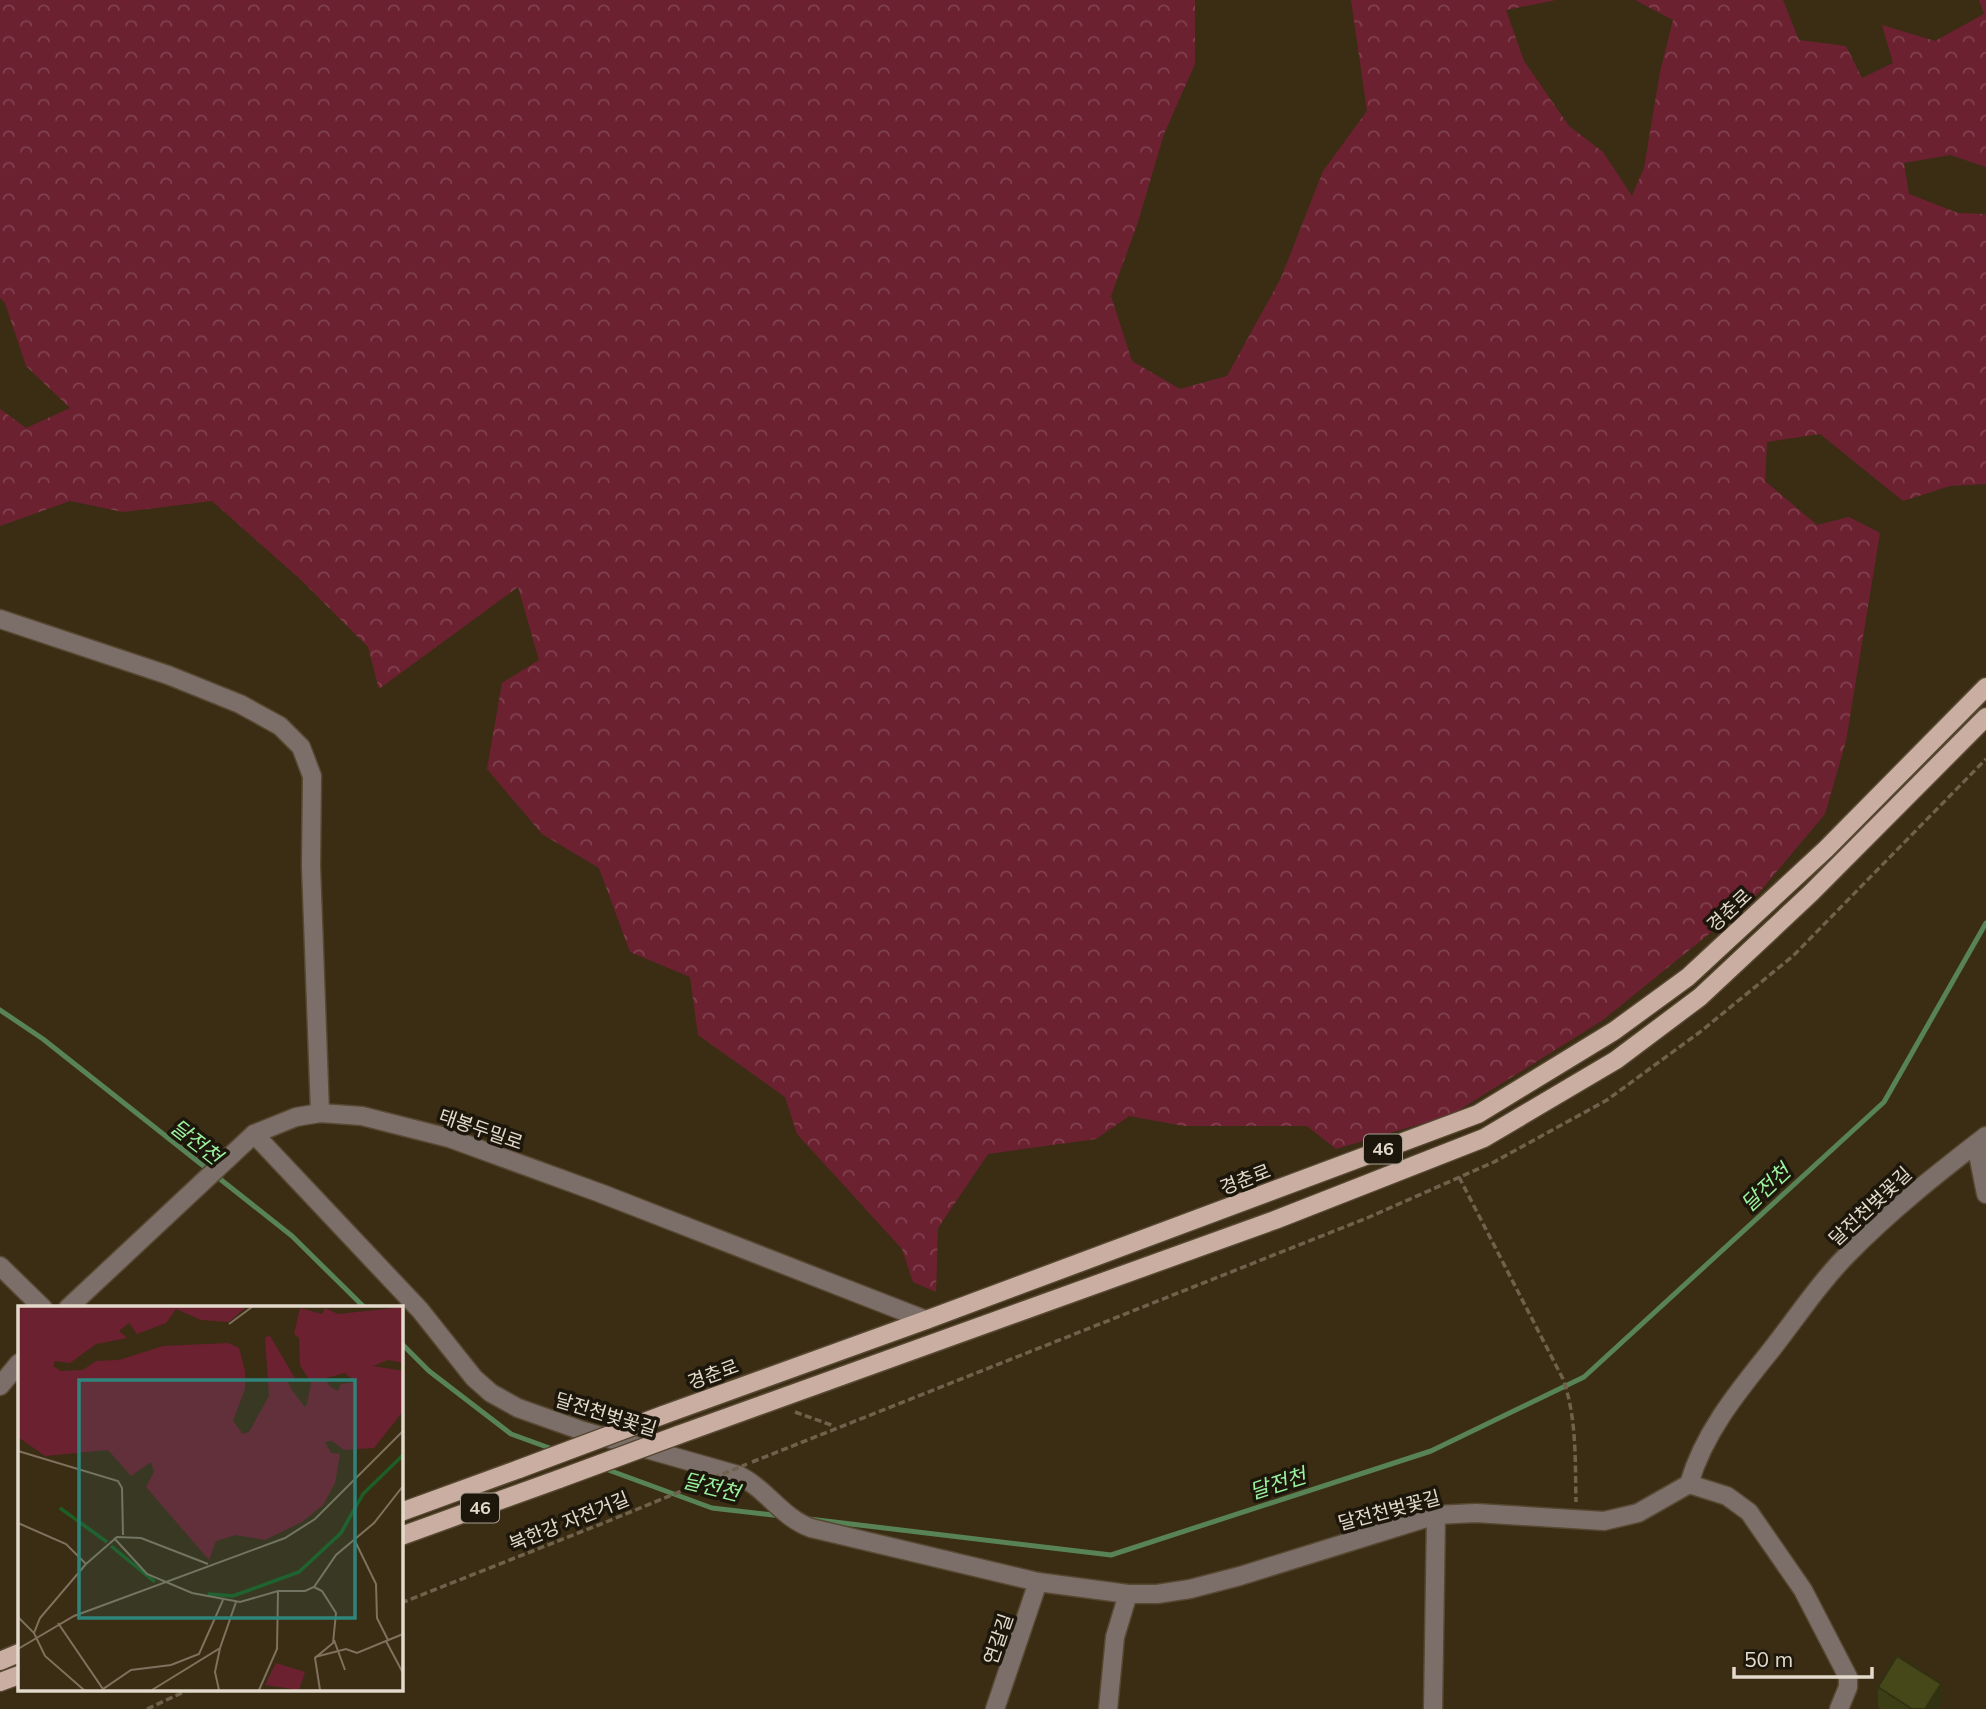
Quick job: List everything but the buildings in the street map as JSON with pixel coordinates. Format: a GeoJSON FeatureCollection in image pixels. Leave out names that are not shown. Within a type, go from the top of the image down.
{"type":"FeatureCollection","features":[{"type":"Feature","properties":{"kind":"main road","name":"경춘로"},"geometry":{"type":"LineString","coordinates":[[402,1512],[1478,1114],[1614,1031],[1688,977],[1826,849],[1986,687]]}},
{"type":"Feature","properties":{"kind":"main road","name":"46"},"geometry":{"type":"LineString","coordinates":[[402,1536],[1275,1220],[1484,1138],[1616,1060],[1700,997],[1811,893],[1986,717]]}},
{"type":"Feature","properties":{"kind":"main road"},"geometry":{"type":"LineString","coordinates":[[0,1661],[18,1653]]}},
{"type":"Feature","properties":{"kind":"main road"},"geometry":{"type":"LineString","coordinates":[[0,1682],[18,1675]]}},
{"type":"Feature","properties":{"kind":"street"},"geometry":{"type":"LineString","coordinates":[[0,618],[169,675],[240,704],[280,726],[300,747],[312,775],[311,866],[320,1113]]}},
{"type":"Feature","properties":{"kind":"street","name":"태봉두밀로"},"geometry":{"type":"LineString","coordinates":[[70,1306],[254,1134],[296,1117],[320,1113],[362,1116],[449,1138],[600,1193],[926,1320]]}},
{"type":"Feature","properties":{"kind":"street","name":"달전천벚꽃길"},"geometry":{"type":"LineString","coordinates":[[254,1134],[420,1310],[474,1378],[518,1408],[583,1431],[747,1472],[792,1519],[811,1528],[1038,1582],[1128,1594],[1157,1594],[1202,1586],[1436,1515],[1476,1513],[1577,1520],[1623,1518],[1689,1484],[1695,1462],[1718,1422],[1825,1279],[1936,1173],[1981,1140]]}},
{"type":"Feature","properties":{"kind":"street","name":"달전천벚꽃길"},"geometry":{"type":"LineString","coordinates":[[1981,1140],[1986,1194]]}},
{"type":"Feature","properties":{"kind":"street"},"geometry":{"type":"LineString","coordinates":[[0,1266],[41,1306]]}},
{"type":"Feature","properties":{"kind":"street"},"geometry":{"type":"LineString","coordinates":[[0,1386],[18,1364]]}},
{"type":"Feature","properties":{"kind":"street"},"geometry":{"type":"LineString","coordinates":[[1689,1484],[1705,1486],[1727,1496],[1749,1512],[1803,1590],[1848,1677],[1848,1687],[1839,1709]]}},
{"type":"Feature","properties":{"kind":"street"},"geometry":{"type":"LineString","coordinates":[[1433,1709],[1436,1515]]}},
{"type":"Feature","properties":{"kind":"street","name":"연갈길"},"geometry":{"type":"LineString","coordinates":[[995,1709],[1038,1582]]}},
{"type":"Feature","properties":{"kind":"street"},"geometry":{"type":"LineString","coordinates":[[1108,1709],[1115,1637],[1128,1594]]}},
{"type":"Feature","properties":{"kind":"path"},"geometry":{"type":"LineString","coordinates":[[1459,1177],[1563,1379],[1570,1401],[1577,1520]]}},
{"type":"Feature","properties":{"kind":"path"},"geometry":{"type":"LineString","coordinates":[[770,1403],[836,1426]]}},
{"type":"Feature","properties":{"kind":"path","name":"북한강 자전거길"},"geometry":{"type":"LineString","coordinates":[[402,1603],[606,1521],[747,1472]]}},
{"type":"Feature","properties":{"kind":"path"},"geometry":{"type":"LineString","coordinates":[[147,1709],[184,1692]]}},
{"type":"Feature","properties":{"kind":"green space"},"geometry":{"type":"Polygon","coordinates":[[[0,0],[1195,0],[1195,64],[1164,134],[1137,225],[1111,296],[1132,361],[1180,389],[1227,376],[1281,278],[1323,171],[1367,111],[1351,0],[1556,0],[1506,10],[1524,61],[1569,126],[1603,152],[1632,196],[1644,168],[1660,72],[1673,20],[1635,0],[1783,0],[1799,40],[1846,46],[1862,78],[1893,63],[1882,25],[1935,41],[1984,14],[1979,0],[1986,0],[1986,167],[1950,155],[1904,163],[1909,194],[1958,213],[1986,214],[1986,484],[1950,486],[1903,501],[1820,434],[1767,442],[1765,481],[1817,525],[1849,517],[1880,533],[1846,741],[1825,814],[1757,895],[1603,1020],[1451,1115],[1336,1149],[1307,1126],[1184,1126],[1129,1116],[1096,1139],[988,1154],[938,1228],[936,1292],[913,1282],[902,1249],[797,1134],[785,1097],[698,1035],[690,977],[630,952],[599,868],[542,834],[487,769],[502,683],[539,660],[518,587],[379,689],[368,647],[301,580],[212,501],[123,512],[70,501],[0,526],[0,409],[26,428],[70,408],[26,366],[5,303],[0,298],[0,0]]]}},
{"type":"Feature","properties":{"kind":"waterway","name":"달전천"},"geometry":{"type":"LineString","coordinates":[[809,1519],[1111,1555],[1431,1451],[1584,1377],[1884,1102],[1986,923]]}},
{"type":"Feature","properties":{"kind":"waterway","name":"달전천"},"geometry":{"type":"LineString","coordinates":[[0,1010],[43,1039],[292,1236],[363,1306]]}},
{"type":"Feature","properties":{"kind":"waterway","name":"달전천"},"geometry":{"type":"LineString","coordinates":[[402,1344],[429,1371],[511,1434],[555,1450]]}},
{"type":"Feature","properties":{"kind":"waterway","name":"달전천"},"geometry":{"type":"LineString","coordinates":[[603,1468],[712,1508],[782,1516]]}}]}
